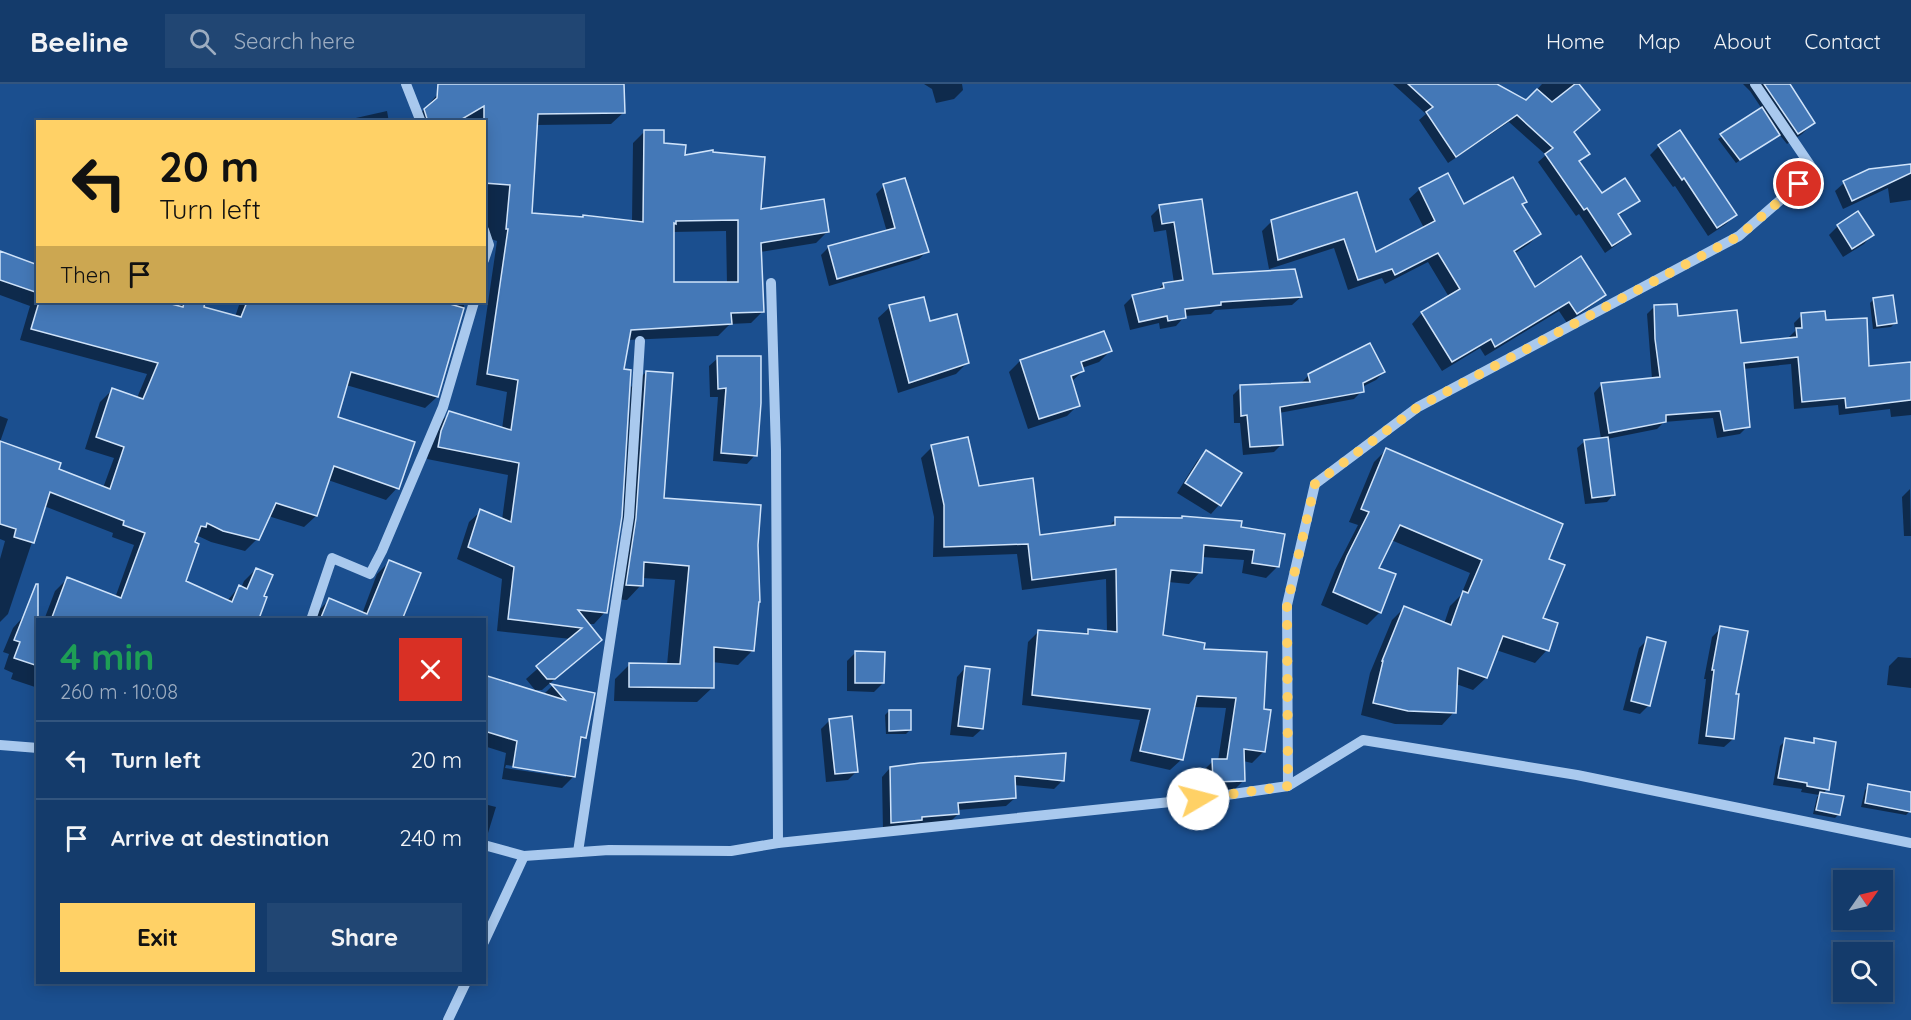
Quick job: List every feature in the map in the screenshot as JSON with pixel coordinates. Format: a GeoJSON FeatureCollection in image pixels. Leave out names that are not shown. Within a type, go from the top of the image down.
{"type":"FeatureCollection","features":[{"type":"Feature","properties":{"kind":"street"},"geometry":{"type":"LineString","coordinates":[[406,84],[420,120]]}},
{"type":"Feature","properties":{"kind":"street"},"geometry":{"type":"LineString","coordinates":[[1288,786],[1287,605],[1315,484],[1418,407],[1739,236],[1814,171],[1755,84]]}},
{"type":"Feature","properties":{"kind":"street"},"geometry":{"type":"LineString","coordinates":[[486,236],[489,245],[486,254]]}},
{"type":"Feature","properties":{"kind":"street"},"geometry":{"type":"LineString","coordinates":[[771,283],[776,451],[778,843]]}},
{"type":"Feature","properties":{"kind":"street"},"geometry":{"type":"LineString","coordinates":[[312,618],[332,558],[370,574],[382,551],[443,407],[474,303]]}},
{"type":"Feature","properties":{"kind":"street"},"geometry":{"type":"LineString","coordinates":[[578,852],[629,517],[640,341]]}},
{"type":"Feature","properties":{"kind":"street"},"geometry":{"type":"LineString","coordinates":[[486,846],[524,856],[609,850],[731,852],[778,843],[1198,799],[1288,786],[1363,740],[1577,775],[1911,843]]}},
{"type":"Feature","properties":{"kind":"street"},"geometry":{"type":"LineString","coordinates":[[0,745],[36,748]]}},
{"type":"Feature","properties":{"kind":"street"},"geometry":{"type":"LineString","coordinates":[[486,938],[524,856]]}},
{"type":"Feature","properties":{"kind":"street"},"geometry":{"type":"LineString","coordinates":[[448,1020],[465,984]]}},
{"type":"Feature","properties":{"kind":"building"},"geometry":{"type":"Polygon","coordinates":[[[438,84],[624,84],[625,113],[538,114],[532,213],[583,217],[583,215],[643,222],[644,130],[664,130],[664,143],[686,145],[685,155],[713,150],[713,152],[765,157],[761,209],[824,199],[829,232],[761,243],[764,312],[731,313],[732,324],[631,330],[624,369],[631,370],[622,516],[607,613],[578,610],[602,640],[555,679],[547,679],[536,666],[582,628],[508,619],[514,567],[468,547],[480,509],[511,522],[519,463],[438,447],[441,431],[449,411],[511,430],[518,380],[487,374],[508,229],[506,229],[510,185],[486,183],[484,106],[460,120],[427,120],[424,109],[437,98],[438,84]],[[738,220],[676,221],[676,224],[674,223],[674,282],[738,282],[738,220]]]}},
{"type":"Feature","properties":{"kind":"building"},"geometry":{"type":"Polygon","coordinates":[[[1408,84],[1497,84],[1526,100],[1537,89],[1552,102],[1575,84],[1579,84],[1600,110],[1574,132],[1590,154],[1579,161],[1602,193],[1625,178],[1640,201],[1618,214],[1631,234],[1612,246],[1587,208],[1584,210],[1545,154],[1553,148],[1517,115],[1456,157],[1426,112],[1433,107],[1408,84]]]}},
{"type":"Feature","properties":{"kind":"building"},"geometry":{"type":"Polygon","coordinates":[[[1764,84],[1790,84],[1815,123],[1798,134],[1764,84]]]}},
{"type":"Feature","properties":{"kind":"building"},"geometry":{"type":"Polygon","coordinates":[[[1762,107],[1780,135],[1740,160],[1720,134],[1762,107]]]}},
{"type":"Feature","properties":{"kind":"building"},"geometry":{"type":"Polygon","coordinates":[[[1680,130],[1737,215],[1717,228],[1684,178],[1682,180],[1658,145],[1680,130]]]}},
{"type":"Feature","properties":{"kind":"building"},"geometry":{"type":"Polygon","coordinates":[[[1911,164],[1911,173],[1852,201],[1843,181],[1869,169],[1911,164]]]}},
{"type":"Feature","properties":{"kind":"building"},"geometry":{"type":"Polygon","coordinates":[[[1448,173],[1464,204],[1513,177],[1527,202],[1522,204],[1541,234],[1514,251],[1535,287],[1581,256],[1606,295],[1577,314],[1569,302],[1495,347],[1491,339],[1452,362],[1421,312],[1460,289],[1438,253],[1395,275],[1392,269],[1358,280],[1344,239],[1278,260],[1271,220],[1357,192],[1376,252],[1435,221],[1419,188],[1448,173]]]}},
{"type":"Feature","properties":{"kind":"building"},"geometry":{"type":"Polygon","coordinates":[[[905,178],[929,252],[837,279],[828,246],[895,228],[883,184],[905,178]]]}},
{"type":"Feature","properties":{"kind":"building"},"geometry":{"type":"Polygon","coordinates":[[[1202,199],[1213,274],[1295,269],[1302,297],[1221,302],[1221,305],[1185,309],[1186,318],[1168,321],[1167,316],[1139,322],[1132,295],[1164,288],[1163,283],[1183,280],[1174,222],[1162,224],[1159,205],[1202,199]]]}},
{"type":"Feature","properties":{"kind":"building"},"geometry":{"type":"Polygon","coordinates":[[[1858,211],[1874,235],[1852,249],[1837,225],[1858,211]]]}},
{"type":"Feature","properties":{"kind":"building"},"geometry":{"type":"Polygon","coordinates":[[[0,251],[36,264],[36,292],[0,280],[0,251]]]}},
{"type":"Feature","properties":{"kind":"building"},"geometry":{"type":"Polygon","coordinates":[[[1893,295],[1897,323],[1877,326],[1873,298],[1893,295]]]}},
{"type":"Feature","properties":{"kind":"building"},"geometry":{"type":"Polygon","coordinates":[[[924,297],[930,321],[957,314],[969,363],[909,383],[889,305],[924,297]]]}},
{"type":"Feature","properties":{"kind":"building"},"geometry":{"type":"Polygon","coordinates":[[[39,303],[168,303],[183,307],[184,303],[205,303],[204,307],[241,317],[247,303],[446,303],[464,308],[438,397],[351,372],[338,417],[415,442],[399,489],[334,466],[317,516],[276,503],[259,540],[223,531],[207,523],[206,527],[201,526],[195,542],[199,544],[186,581],[232,602],[239,585],[247,589],[256,568],[273,575],[264,596],[267,597],[260,616],[264,618],[52,618],[67,577],[121,598],[145,533],[123,525],[124,521],[50,492],[34,543],[14,537],[16,529],[0,524],[0,441],[61,463],[59,469],[110,489],[124,447],[96,437],[112,388],[143,399],[158,363],[31,329],[39,303]]]}},
{"type":"Feature","properties":{"kind":"building"},"geometry":{"type":"Polygon","coordinates":[[[1677,304],[1678,316],[1737,310],[1741,343],[1797,337],[1796,328],[1802,328],[1801,313],[1825,311],[1826,320],[1867,318],[1869,366],[1911,362],[1911,400],[1846,408],[1845,398],[1802,402],[1798,357],[1744,363],[1750,427],[1724,431],[1720,411],[1666,415],[1666,422],[1609,433],[1601,383],[1660,377],[1655,339],[1654,305],[1677,304]]]}},
{"type":"Feature","properties":{"kind":"building"},"geometry":{"type":"Polygon","coordinates":[[[1104,331],[1112,351],[1081,362],[1084,371],[1071,376],[1080,406],[1039,419],[1020,360],[1104,331]]]}},
{"type":"Feature","properties":{"kind":"building"},"geometry":{"type":"Polygon","coordinates":[[[1370,343],[1385,372],[1363,383],[1364,392],[1280,407],[1283,445],[1250,447],[1247,415],[1241,416],[1240,385],[1310,382],[1308,374],[1370,343]]]}},
{"type":"Feature","properties":{"kind":"building"},"geometry":{"type":"Polygon","coordinates":[[[717,356],[761,356],[761,403],[757,456],[721,453],[726,388],[718,389],[717,356]]]}},
{"type":"Feature","properties":{"kind":"building"},"geometry":{"type":"Polygon","coordinates":[[[646,371],[673,373],[664,498],[761,505],[758,545],[760,602],[754,651],[714,647],[714,688],[629,687],[629,663],[680,664],[689,566],[644,562],[643,586],[626,585],[636,518],[646,371]]]}},
{"type":"Feature","properties":{"kind":"building"},"geometry":{"type":"Polygon","coordinates":[[[968,437],[979,486],[1033,478],[1040,535],[1115,525],[1115,517],[1182,518],[1182,516],[1242,521],[1241,527],[1285,534],[1279,567],[1252,563],[1254,550],[1204,545],[1202,573],[1171,570],[1163,635],[1205,643],[1204,649],[1267,652],[1264,709],[1271,710],[1265,752],[1244,749],[1245,781],[1213,782],[1212,759],[1227,759],[1236,698],[1197,696],[1183,760],[1140,751],[1150,709],[1032,695],[1038,630],[1088,634],[1088,629],[1117,632],[1116,569],[1032,580],[1028,544],[944,547],[944,505],[931,445],[968,437]]]}},
{"type":"Feature","properties":{"kind":"building"},"geometry":{"type":"Polygon","coordinates":[[[1608,437],[1615,495],[1592,498],[1584,440],[1608,437]]]}},
{"type":"Feature","properties":{"kind":"building"},"geometry":{"type":"Polygon","coordinates":[[[1386,448],[1563,524],[1549,559],[1565,565],[1543,618],[1558,623],[1549,651],[1503,636],[1487,678],[1458,668],[1456,713],[1408,711],[1373,703],[1382,661],[1404,606],[1451,625],[1463,591],[1468,593],[1482,560],[1400,525],[1379,568],[1396,574],[1381,613],[1333,592],[1347,556],[1369,512],[1361,509],[1386,448]]]}},
{"type":"Feature","properties":{"kind":"building"},"geometry":{"type":"Polygon","coordinates":[[[1206,450],[1242,473],[1221,506],[1185,483],[1206,450]]]}},
{"type":"Feature","properties":{"kind":"building"},"geometry":{"type":"Polygon","coordinates":[[[389,560],[421,573],[403,618],[321,618],[329,598],[367,614],[389,560]]]}},
{"type":"Feature","properties":{"kind":"building"},"geometry":{"type":"Polygon","coordinates":[[[36,584],[38,584],[36,665],[14,658],[20,642],[14,640],[36,584]]]}},
{"type":"Feature","properties":{"kind":"building"},"geometry":{"type":"Polygon","coordinates":[[[1720,626],[1748,631],[1736,694],[1739,694],[1734,739],[1706,736],[1714,670],[1712,670],[1720,626]]]}},
{"type":"Feature","properties":{"kind":"building"},"geometry":{"type":"Polygon","coordinates":[[[1647,637],[1666,642],[1650,706],[1631,701],[1647,637]]]}},
{"type":"Feature","properties":{"kind":"building"},"geometry":{"type":"Polygon","coordinates":[[[855,651],[885,652],[884,683],[855,683],[855,651]]]}},
{"type":"Feature","properties":{"kind":"building"},"geometry":{"type":"Polygon","coordinates":[[[965,666],[990,669],[983,729],[958,726],[965,666]]]}},
{"type":"Feature","properties":{"kind":"building"},"geometry":{"type":"Polygon","coordinates":[[[486,676],[565,700],[551,684],[595,693],[586,738],[581,737],[575,777],[513,767],[517,741],[486,732],[486,676]]]}},
{"type":"Feature","properties":{"kind":"building"},"geometry":{"type":"Polygon","coordinates":[[[889,710],[911,710],[911,730],[889,731],[889,710]]]}},
{"type":"Feature","properties":{"kind":"building"},"geometry":{"type":"Polygon","coordinates":[[[852,716],[858,772],[835,774],[829,719],[852,716]]]}},
{"type":"Feature","properties":{"kind":"building"},"geometry":{"type":"Polygon","coordinates":[[[1785,738],[1814,743],[1814,738],[1836,742],[1829,790],[1778,778],[1785,738]]]}},
{"type":"Feature","properties":{"kind":"building"},"geometry":{"type":"Polygon","coordinates":[[[1066,753],[1064,781],[1015,776],[1016,798],[958,803],[959,814],[922,817],[922,820],[891,823],[890,767],[1066,753]]]}},
{"type":"Feature","properties":{"kind":"building"},"geometry":{"type":"Polygon","coordinates":[[[1868,784],[1911,792],[1911,812],[1865,803],[1868,784]]]}},
{"type":"Feature","properties":{"kind":"building"},"geometry":{"type":"Polygon","coordinates":[[[1820,792],[1844,796],[1840,815],[1816,810],[1820,792]]]}},
{"type":"Feature","properties":{"kind":"route"},"geometry":{"type":"LineString","coordinates":[[1198,799],[1288,786],[1287,605],[1315,484],[1418,407],[1739,236],[1799,184]]}}]}
